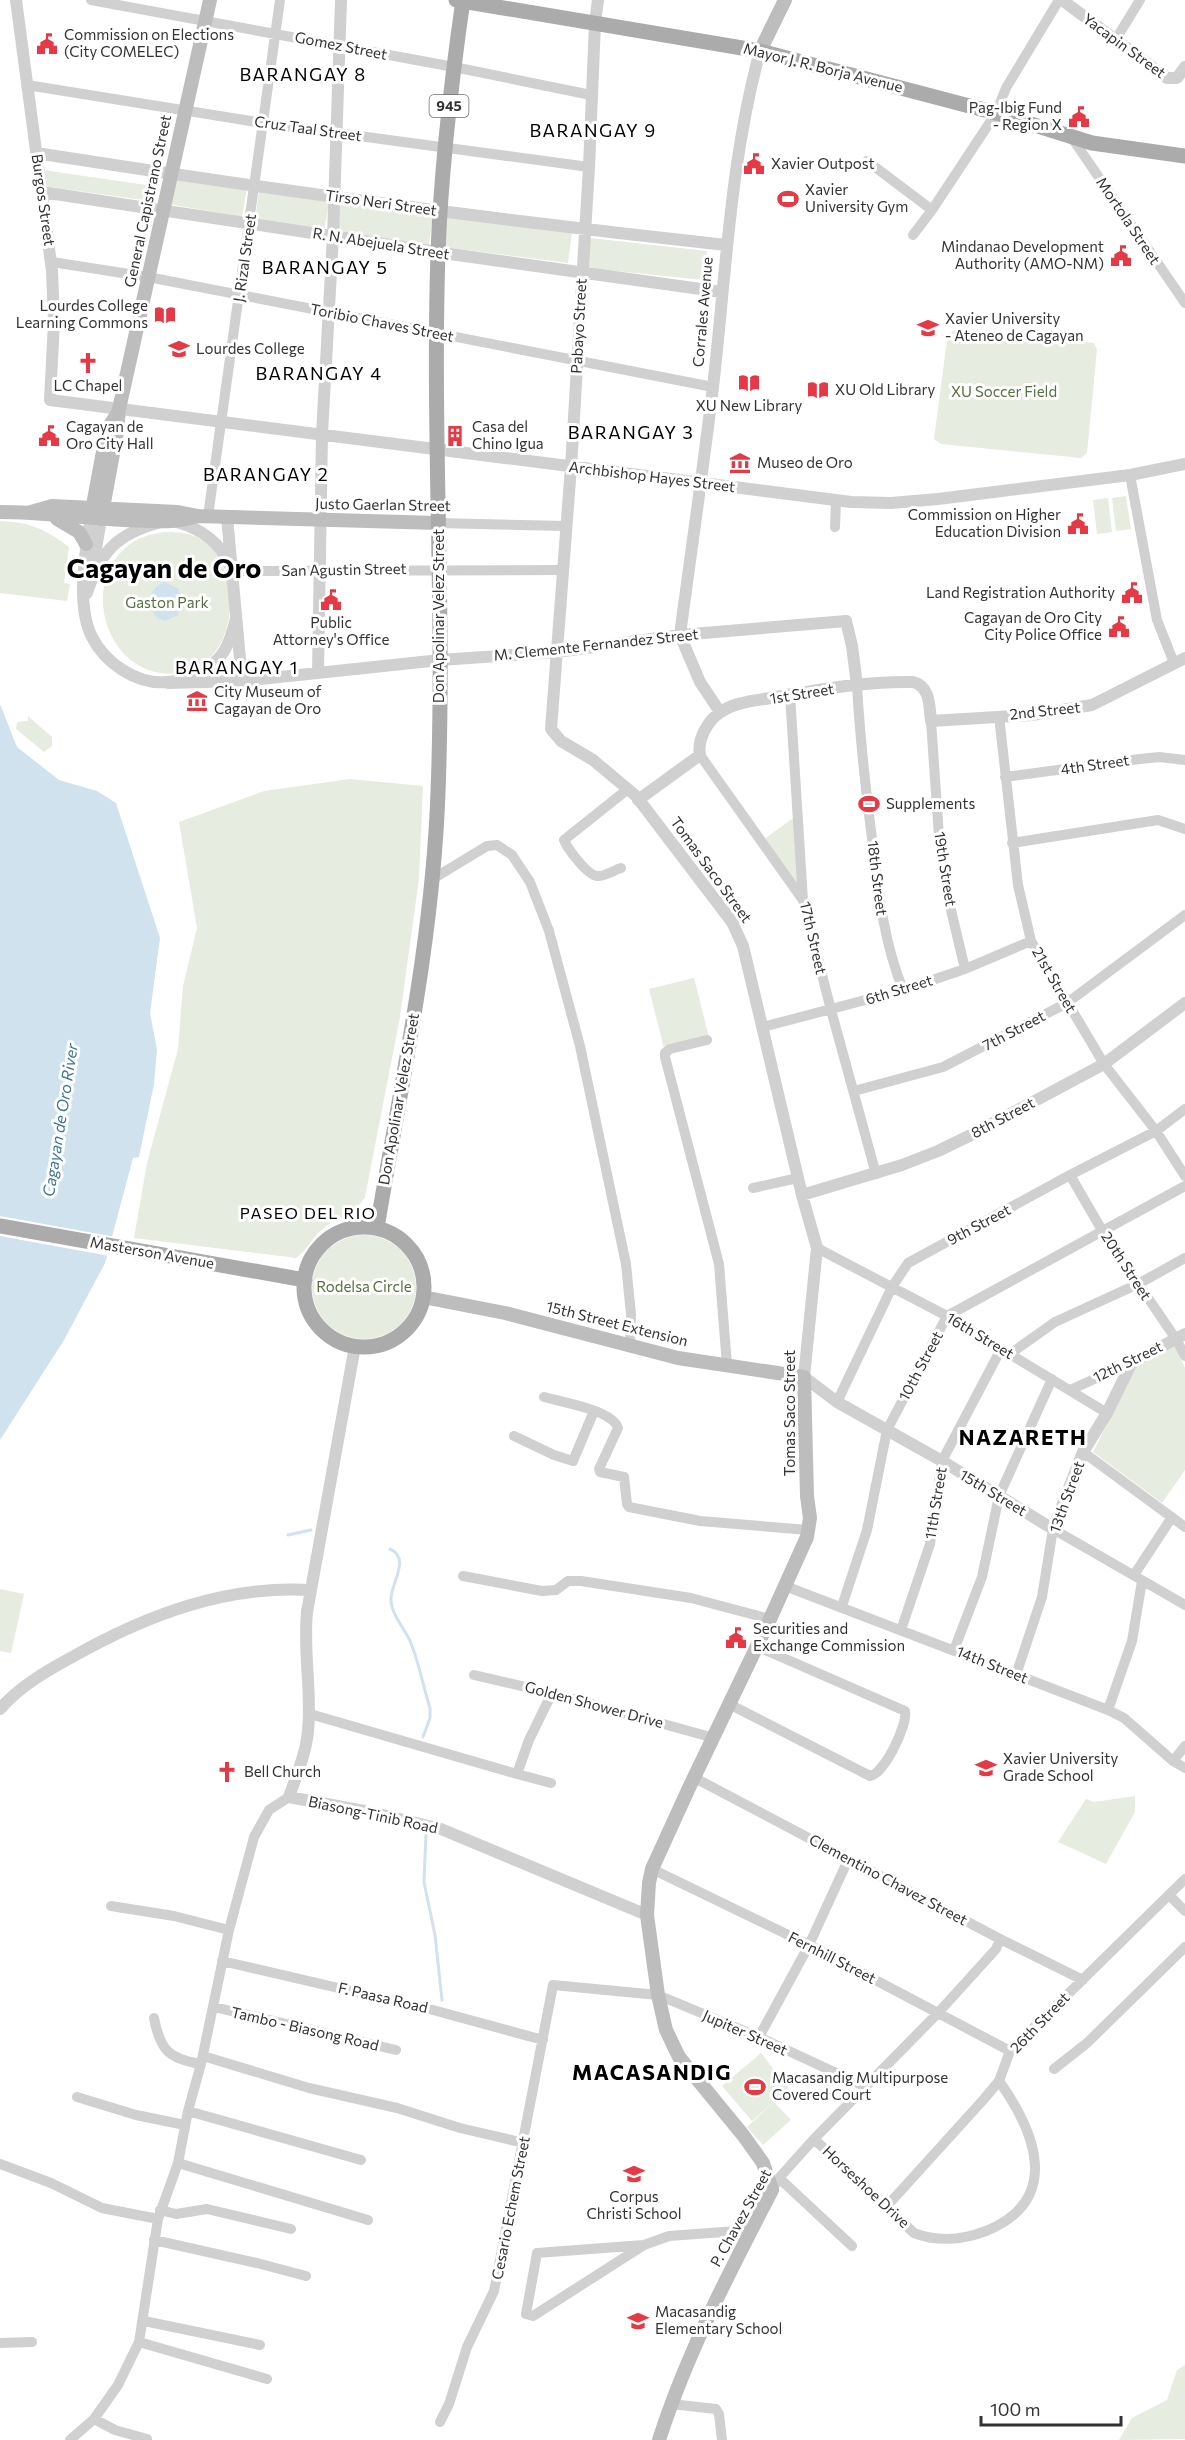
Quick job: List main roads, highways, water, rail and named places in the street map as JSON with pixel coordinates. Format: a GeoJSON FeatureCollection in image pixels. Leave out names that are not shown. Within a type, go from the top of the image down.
{"type":"FeatureCollection","features":[{"type":"Feature","properties":{"kind":"main road","name":"General Capistrano Street"},"geometry":{"type":"LineString","coordinates":[[97,513],[117,432],[119,409],[210,0]]}},
{"type":"Feature","properties":{"kind":"main road","name":"Mayor J. R. Borja Avenue"},"geometry":{"type":"LineString","coordinates":[[460,0],[760,51],[996,113],[1072,138],[1120,149],[1185,156]]}},
{"type":"Feature","properties":{"kind":"main road","name":"Don Apolinar Velez Street"},"geometry":{"type":"LineString","coordinates":[[377,1228],[417,990],[431,880],[438,793],[440,660],[436,334],[438,252],[444,147],[460,0]]}},
{"type":"Feature","properties":{"kind":"main road","name":"Corrales Avenue"},"geometry":{"type":"LineString","coordinates":[[760,51],[785,0]]}},
{"type":"Feature","properties":{"kind":"main road"},"geometry":{"type":"LineString","coordinates":[[414,522],[426,515],[438,500]]}},
{"type":"Feature","properties":{"kind":"main road"},"geometry":{"type":"LineString","coordinates":[[31,512],[52,506],[97,513]]}},
{"type":"Feature","properties":{"kind":"main road"},"geometry":{"type":"LineString","coordinates":[[0,512],[31,512],[52,516],[97,513]]}},
{"type":"Feature","properties":{"kind":"main road","name":"Justo Gaerlan Street"},"geometry":{"type":"LineString","coordinates":[[97,513],[178,512],[203,516],[438,523]]}},
{"type":"Feature","properties":{"kind":"main road","name":"Justo Gaerlan Street"},"geometry":{"type":"LineString","coordinates":[[97,513],[162,522],[177,522],[203,516]]}},
{"type":"Feature","properties":{"kind":"main road"},"geometry":{"type":"LineString","coordinates":[[52,516],[79,532],[86,544]]}},
{"type":"Feature","properties":{"kind":"main road","name":"Masterson Avenue"},"geometry":{"type":"LineString","coordinates":[[0,1226],[304,1280]]}},
{"type":"Feature","properties":{"kind":"main road"},"geometry":{"type":"LineString","coordinates":[[356,1228],[377,1228],[398,1238],[412,1250],[420,1266],[423,1297],[414,1320],[402,1334],[376,1346],[355,1346],[330,1336],[316,1323],[307,1307],[304,1280],[314,1255],[332,1237],[356,1228]]}},
{"type":"Feature","properties":{"kind":"main road","name":"15th Street Extension"},"geometry":{"type":"LineString","coordinates":[[423,1297],[505,1313],[678,1358],[804,1377]]}},
{"type":"Feature","properties":{"kind":"main road","name":"Tomas Saco Street"},"geometry":{"type":"LineString","coordinates":[[776,2184],[750,2145],[679,2057],[666,2030],[658,1995],[647,1915],[652,1869],[770,1619],[808,1530],[810,1518],[807,1496],[804,1377]]}},
{"type":"Feature","properties":{"kind":"main road","name":"P. Chavez Street"},"geometry":{"type":"LineString","coordinates":[[659,2440],[670,2404],[712,2307],[776,2184]]}},
{"type":"Feature","properties":{"kind":"water"},"geometry":{"type":"Polygon","coordinates":[[[164,582],[179,589],[181,603],[178,615],[165,621],[157,618],[150,603],[152,593],[164,582]]]}},
{"type":"Feature","properties":{"kind":"water","name":"Cagayan de Oro River"},"geometry":{"type":"Polygon","coordinates":[[[0,704],[17,747],[59,780],[97,791],[116,803],[160,938],[150,1013],[157,1050],[154,1084],[139,1157],[133,1158],[105,1263],[64,1340],[0,1440],[0,704]]]}},
{"type":"Feature","properties":{"kind":"waterway"},"geometry":{"type":"LineString","coordinates":[[288,1535],[311,1530]]}},
{"type":"Feature","properties":{"kind":"waterway"},"geometry":{"type":"LineString","coordinates":[[390,1549],[396,1553],[400,1565],[392,1593],[392,1605],[413,1649],[430,1708],[430,1718],[423,1737]]}},
{"type":"Feature","properties":{"kind":"waterway"},"geometry":{"type":"LineString","coordinates":[[426,1833],[424,1882],[435,1935],[442,2000]]}},
{"type":"Feature","properties":{"kind":"place","name":"Commission on Elections (City COMELEC)"},"geometry":{"type":"Point","coordinates":[47,44]}},
{"type":"Feature","properties":{"kind":"place","name":"Pag-Ibig Fund - Region X"},"geometry":{"type":"Point","coordinates":[1079,117]}},
{"type":"Feature","properties":{"kind":"place","name":"Xavier Outpost"},"geometry":{"type":"Point","coordinates":[754,164]}},
{"type":"Feature","properties":{"kind":"place","name":"Xavier University Gym"},"geometry":{"type":"Point","coordinates":[788,199]}},
{"type":"Feature","properties":{"kind":"place","name":"Mindanao Development Authority (AMO-NM)"},"geometry":{"type":"Point","coordinates":[1121,256]}},
{"type":"Feature","properties":{"kind":"place","name":"Lourdes College Learning Commons"},"geometry":{"type":"Point","coordinates":[165,315]}},
{"type":"Feature","properties":{"kind":"place","name":"Xavier University - Ateneo de Cagayan"},"geometry":{"type":"Point","coordinates":[928,328]}},
{"type":"Feature","properties":{"kind":"place","name":"Lourdes College"},"geometry":{"type":"Point","coordinates":[179,349]}},
{"type":"Feature","properties":{"kind":"place","name":"LC Chapel"},"geometry":{"type":"Point","coordinates":[88,363]}},
{"type":"Feature","properties":{"kind":"place","name":"XU New Library"},"geometry":{"type":"Point","coordinates":[749,383]}},
{"type":"Feature","properties":{"kind":"place","name":"XU Old Library"},"geometry":{"type":"Point","coordinates":[818,390]}},
{"type":"Feature","properties":{"kind":"place","name":"Cagayan de Oro City Hall"},"geometry":{"type":"Point","coordinates":[49,436]}},
{"type":"Feature","properties":{"kind":"place","name":"Casa del Chino Igua"},"geometry":{"type":"Point","coordinates":[455,436]}},
{"type":"Feature","properties":{"kind":"place","name":"Museo de Oro"},"geometry":{"type":"Point","coordinates":[740,463]}},
{"type":"Feature","properties":{"kind":"place","name":"Commission on Higher Education Division"},"geometry":{"type":"Point","coordinates":[1078,524]}},
{"type":"Feature","properties":{"kind":"place","name":"Land Registration Authority"},"geometry":{"type":"Point","coordinates":[1132,593]}},
{"type":"Feature","properties":{"kind":"place","name":"Public Attorney's Office"},"geometry":{"type":"Point","coordinates":[331,600]}},
{"type":"Feature","properties":{"kind":"place","name":"Cagayan de Oro City City Police Office"},"geometry":{"type":"Point","coordinates":[1119,627]}},
{"type":"Feature","properties":{"kind":"place","name":"City Museum of Cagayan de Oro"},"geometry":{"type":"Point","coordinates":[197,701]}},
{"type":"Feature","properties":{"kind":"place","name":"Supplements"},"geometry":{"type":"Point","coordinates":[869,804]}},
{"type":"Feature","properties":{"kind":"place","name":"Securities and Exchange Commission"},"geometry":{"type":"Point","coordinates":[736,1638]}},
{"type":"Feature","properties":{"kind":"place","name":"Xavier University Grade School"},"geometry":{"type":"Point","coordinates":[986,1768]}},
{"type":"Feature","properties":{"kind":"place","name":"Bell Church"},"geometry":{"type":"Point","coordinates":[227,1772]}},
{"type":"Feature","properties":{"kind":"place","name":"Macasandig Multipurpose Covered Court"},"geometry":{"type":"Point","coordinates":[755,2087]}},
{"type":"Feature","properties":{"kind":"place","name":"Corpus Christi School"},"geometry":{"type":"Point","coordinates":[634,2174]}},
{"type":"Feature","properties":{"kind":"place","name":"Macasandig Elementary School"},"geometry":{"type":"Point","coordinates":[638,2321]}},
{"type":"Feature","properties":{"kind":"district","name":"BARANGAY 8"},"geometry":{"type":"Point","coordinates":[303,75]}},
{"type":"Feature","properties":{"kind":"district","name":"BARANGAY 9"},"geometry":{"type":"Point","coordinates":[593,131]}},
{"type":"Feature","properties":{"kind":"district","name":"BARANGAY 5"},"geometry":{"type":"Point","coordinates":[325,268]}},
{"type":"Feature","properties":{"kind":"district","name":"BARANGAY 4"},"geometry":{"type":"Point","coordinates":[319,374]}},
{"type":"Feature","properties":{"kind":"district","name":"BARANGAY 3"},"geometry":{"type":"Point","coordinates":[631,433]}},
{"type":"Feature","properties":{"kind":"district","name":"BARANGAY 2"},"geometry":{"type":"Point","coordinates":[266,475]}},
{"type":"Feature","properties":{"kind":"district","name":"Cagayan de Oro"},"geometry":{"type":"Point","coordinates":[164,569]}},
{"type":"Feature","properties":{"kind":"district","name":"BARANGAY 1"},"geometry":{"type":"Point","coordinates":[237,668]}},
{"type":"Feature","properties":{"kind":"district","name":"PASEO DEL RIO"},"geometry":{"type":"Point","coordinates":[308,1213]}},
{"type":"Feature","properties":{"kind":"district","name":"NAZARETH"},"geometry":{"type":"Point","coordinates":[1023,1438]}},
{"type":"Feature","properties":{"kind":"district","name":"MACASANDIG"},"geometry":{"type":"Point","coordinates":[652,2073]}},
{"type":"Feature","properties":{"kind":"park label","name":"XU Soccer Field"},"geometry":{"type":"Point","coordinates":[1004,392]}},
{"type":"Feature","properties":{"kind":"park label","name":"Gaston Park"},"geometry":{"type":"Point","coordinates":[167,603]}},
{"type":"Feature","properties":{"kind":"park label","name":"Rodelsa Circle"},"geometry":{"type":"Point","coordinates":[364,1287]}}]}
